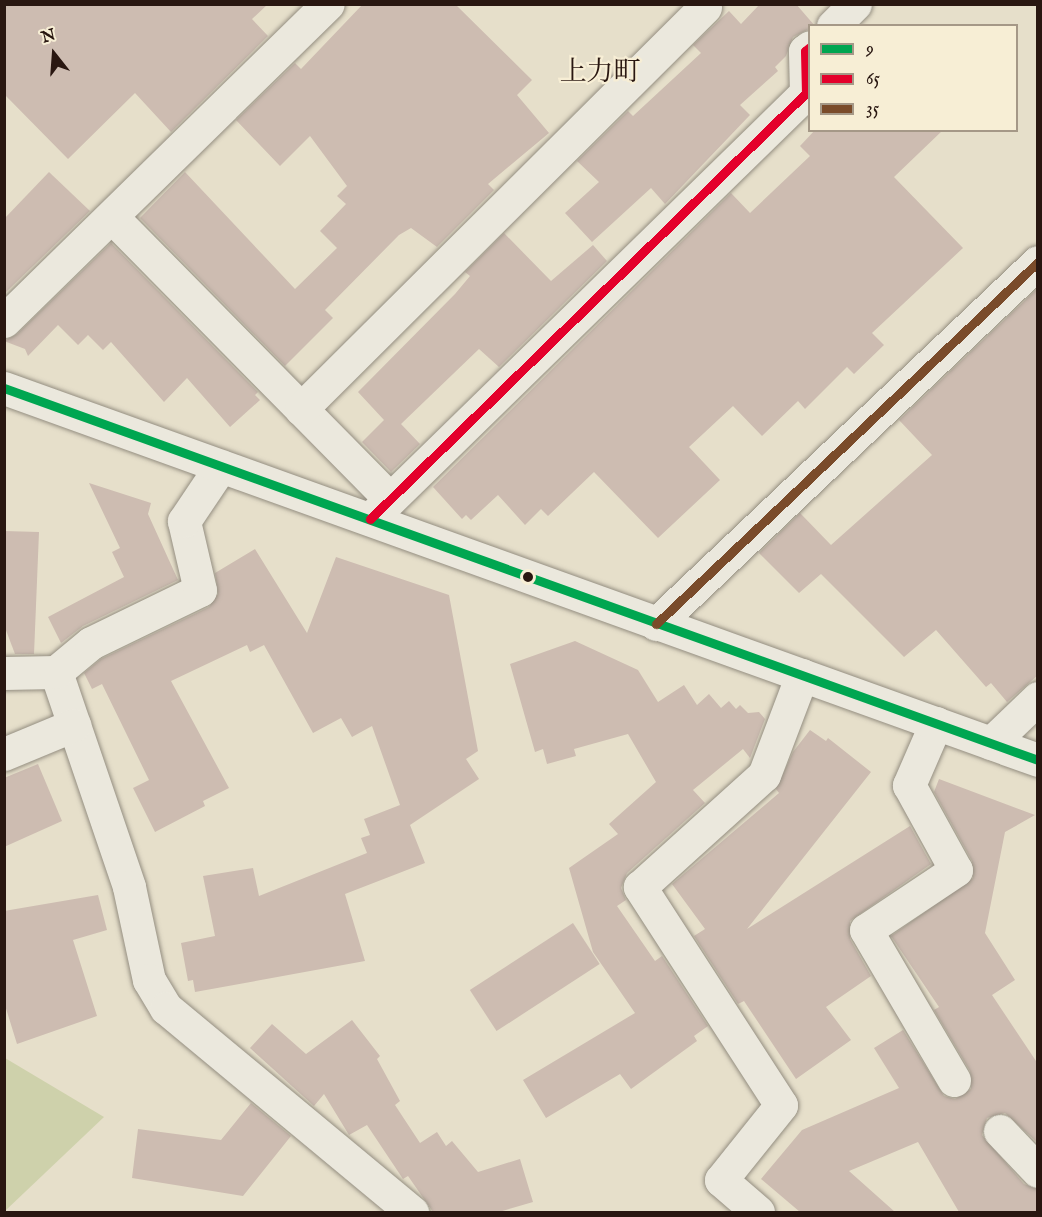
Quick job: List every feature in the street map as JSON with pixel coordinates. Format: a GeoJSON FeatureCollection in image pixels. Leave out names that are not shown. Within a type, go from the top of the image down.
{"type":"FeatureCollection","features":[{"type":"Feature","properties":{"kind":"street"},"geometry":{"type":"LineString","coordinates":[[4,321],[328,4]]}},
{"type":"Feature","properties":{"kind":"street"},"geometry":{"type":"LineString","coordinates":[[835,24],[855,4]]}},
{"type":"Feature","properties":{"kind":"street"},"geometry":{"type":"LineString","coordinates":[[302,409],[705,7]]}},
{"type":"Feature","properties":{"kind":"street"},"geometry":{"type":"LineString","coordinates":[[380,509],[806,93],[805,51],[808,49]]}},
{"type":"Feature","properties":{"kind":"street"},"geometry":{"type":"LineString","coordinates":[[112,216],[302,409],[380,509]]}},
{"type":"Feature","properties":{"kind":"street"},"geometry":{"type":"LineString","coordinates":[[656,624],[1038,262]]}},
{"type":"Feature","properties":{"kind":"street"},"geometry":{"type":"LineString","coordinates":[[4,388],[221,466],[380,509],[656,624],[1038,760]]}},
{"type":"Feature","properties":{"kind":"street"},"geometry":{"type":"LineString","coordinates":[[4,673],[56,672],[92,644],[200,591],[184,521],[221,466]]}},
{"type":"Feature","properties":{"kind":"street"},"geometry":{"type":"LineString","coordinates":[[56,672],[129,887],[149,980],[166,1008],[412,1212]]}},
{"type":"Feature","properties":{"kind":"street"},"geometry":{"type":"LineString","coordinates":[[758,1212],[720,1180],[781,1105],[640,887],[764,775],[802,675]]}},
{"type":"Feature","properties":{"kind":"street"},"geometry":{"type":"LineString","coordinates":[[991,742],[1038,698]]}},
{"type":"Feature","properties":{"kind":"street"},"geometry":{"type":"LineString","coordinates":[[936,723],[909,785],[956,870],[866,930],[954,1080]]}},
{"type":"Feature","properties":{"kind":"street"},"geometry":{"type":"LineString","coordinates":[[4,754],[74,725]]}},
{"type":"Feature","properties":{"kind":"street"},"geometry":{"type":"LineString","coordinates":[[1000,1131],[1038,1171]]}},
{"type":"Feature","properties":{"kind":"green space"},"geometry":{"type":"Polygon","coordinates":[[[4,1058],[104,1117],[5,1211],[4,1058]]]}},
{"type":"Feature","properties":{"kind":"building"},"geometry":{"type":"Polygon","coordinates":[[[4,4],[268,4],[252,19],[268,36],[171,132],[135,93],[68,159],[4,94],[4,4]]]}},
{"type":"Feature","properties":{"kind":"building"},"geometry":{"type":"Polygon","coordinates":[[[363,4],[455,4],[532,80],[517,95],[549,133],[488,184],[494,190],[437,247],[411,228],[399,235],[325,310],[333,318],[285,366],[140,218],[185,172],[295,289],[337,248],[320,231],[346,204],[337,196],[347,186],[310,136],[280,166],[236,120],[295,63],[301,69],[363,4]]]}},
{"type":"Feature","properties":{"kind":"building"},"geometry":{"type":"Polygon","coordinates":[[[760,4],[796,4],[813,24],[808,24],[808,30],[793,37],[786,56],[775,67],[778,71],[740,105],[750,115],[665,204],[651,188],[592,242],[565,213],[599,182],[577,161],[628,111],[633,116],[701,53],[693,45],[729,11],[741,24],[760,4]]]}},
{"type":"Feature","properties":{"kind":"building"},"geometry":{"type":"Polygon","coordinates":[[[813,132],[941,132],[894,177],[963,248],[872,333],[884,345],[854,374],[847,367],[805,409],[798,401],[762,436],[733,406],[689,447],[720,480],[658,538],[594,472],[548,516],[541,509],[525,525],[498,495],[471,520],[466,515],[462,519],[433,487],[731,193],[750,213],[810,156],[800,146],[813,132]]]}},
{"type":"Feature","properties":{"kind":"building"},"geometry":{"type":"Polygon","coordinates":[[[49,172],[90,211],[4,294],[4,219],[49,172]]]}},
{"type":"Feature","properties":{"kind":"building"},"geometry":{"type":"Polygon","coordinates":[[[504,233],[551,281],[593,245],[607,261],[499,367],[479,349],[401,424],[420,444],[391,472],[362,442],[384,420],[358,392],[455,294],[470,276],[465,272],[504,233]]]}},
{"type":"Feature","properties":{"kind":"building"},"geometry":{"type":"Polygon","coordinates":[[[111,243],[258,392],[255,395],[260,400],[230,427],[187,378],[164,402],[111,342],[103,350],[88,335],[78,345],[58,325],[28,356],[25,349],[4,341],[17,334],[111,243]]]}},
{"type":"Feature","properties":{"kind":"building"},"geometry":{"type":"Polygon","coordinates":[[[1038,288],[1038,675],[1007,702],[991,683],[986,687],[936,630],[904,657],[821,574],[799,593],[759,553],[800,513],[831,545],[932,455],[899,420],[1038,288]]]}},
{"type":"Feature","properties":{"kind":"building"},"geometry":{"type":"Polygon","coordinates":[[[89,483],[151,503],[148,514],[178,580],[83,626],[61,643],[48,617],[124,577],[112,552],[120,548],[89,483]]]}},
{"type":"Feature","properties":{"kind":"building"},"geometry":{"type":"Polygon","coordinates":[[[4,531],[39,532],[34,654],[15,654],[4,625],[4,531]]]}},
{"type":"Feature","properties":{"kind":"building"},"geometry":{"type":"Polygon","coordinates":[[[255,549],[307,633],[336,557],[449,595],[478,751],[466,759],[479,779],[410,825],[425,863],[345,894],[365,961],[195,992],[193,980],[188,981],[181,943],[215,936],[203,876],[253,868],[259,896],[367,853],[361,838],[370,835],[364,819],[400,805],[372,726],[352,737],[341,718],[313,733],[264,645],[250,652],[247,645],[171,681],[229,788],[203,801],[205,806],[155,832],[133,788],[149,780],[102,684],[92,689],[84,673],[101,659],[209,607],[218,594],[215,573],[255,549]]]}},
{"type":"Feature","properties":{"kind":"building"},"geometry":{"type":"Polygon","coordinates":[[[575,641],[638,670],[658,702],[684,685],[697,705],[709,694],[721,708],[729,701],[736,709],[740,705],[748,713],[759,712],[765,719],[750,758],[743,749],[693,790],[705,803],[627,873],[621,888],[626,900],[617,906],[655,961],[662,956],[708,1026],[694,1036],[697,1041],[631,1089],[620,1074],[546,1118],[523,1080],[635,1013],[593,952],[569,868],[618,834],[609,824],[656,782],[628,734],[574,749],[576,756],[547,764],[543,749],[535,752],[510,664],[575,641]]]}},
{"type":"Feature","properties":{"kind":"building"},"geometry":{"type":"Polygon","coordinates":[[[810,730],[826,741],[828,738],[871,772],[747,929],[910,826],[931,864],[850,921],[850,939],[871,976],[826,1007],[851,1040],[796,1079],[744,1001],[738,1004],[694,936],[705,929],[672,884],[779,793],[776,789],[793,752],[810,730]]]}},
{"type":"Feature","properties":{"kind":"building"},"geometry":{"type":"Polygon","coordinates":[[[38,764],[62,821],[4,847],[4,778],[38,764]]]}},
{"type":"Feature","properties":{"kind":"building"},"geometry":{"type":"Polygon","coordinates":[[[939,779],[1035,815],[1005,832],[985,933],[1015,980],[992,995],[1038,1064],[1038,1143],[1005,1113],[987,1118],[982,1135],[1024,1184],[1038,1189],[1038,1212],[959,1212],[918,1142],[849,1171],[895,1212],[800,1212],[761,1179],[802,1130],[899,1088],[874,1048],[903,1030],[944,1096],[955,1099],[971,1089],[970,1071],[934,1010],[939,1007],[891,936],[973,878],[972,861],[934,792],[939,779]]]}},
{"type":"Feature","properties":{"kind":"building"},"geometry":{"type":"Polygon","coordinates":[[[98,895],[107,930],[73,940],[97,1016],[17,1044],[4,1002],[4,911],[98,895]]]}},
{"type":"Feature","properties":{"kind":"building"},"geometry":{"type":"Polygon","coordinates":[[[573,923],[600,964],[497,1031],[470,990],[573,923]]]}},
{"type":"Feature","properties":{"kind":"building"},"geometry":{"type":"Polygon","coordinates":[[[352,1020],[380,1056],[377,1059],[400,1101],[395,1105],[420,1143],[437,1132],[446,1146],[452,1141],[478,1172],[520,1159],[533,1202],[499,1212],[433,1212],[408,1176],[403,1179],[367,1125],[349,1135],[324,1094],[314,1106],[250,1048],[272,1024],[306,1054],[352,1020]]]}},
{"type":"Feature","properties":{"kind":"building"},"geometry":{"type":"Polygon","coordinates":[[[251,1103],[291,1136],[243,1196],[132,1178],[138,1129],[221,1140],[251,1103]]]}},
{"type":"Feature","properties":{"kind":"transit line","name":"65"},"geometry":{"type":"LineString","coordinates":[[370,519],[806,93],[805,51],[808,49]]}},
{"type":"Feature","properties":{"kind":"transit line","name":"35"},"geometry":{"type":"LineString","coordinates":[[656,624],[1038,262]]}},
{"type":"Feature","properties":{"kind":"transit line","name":"9"},"geometry":{"type":"LineString","coordinates":[[4,388],[1038,760]]}},
{"type":"Feature","properties":{"kind":"district","name":"上力町"},"geometry":{"type":"Point","coordinates":[600,74]}}]}
